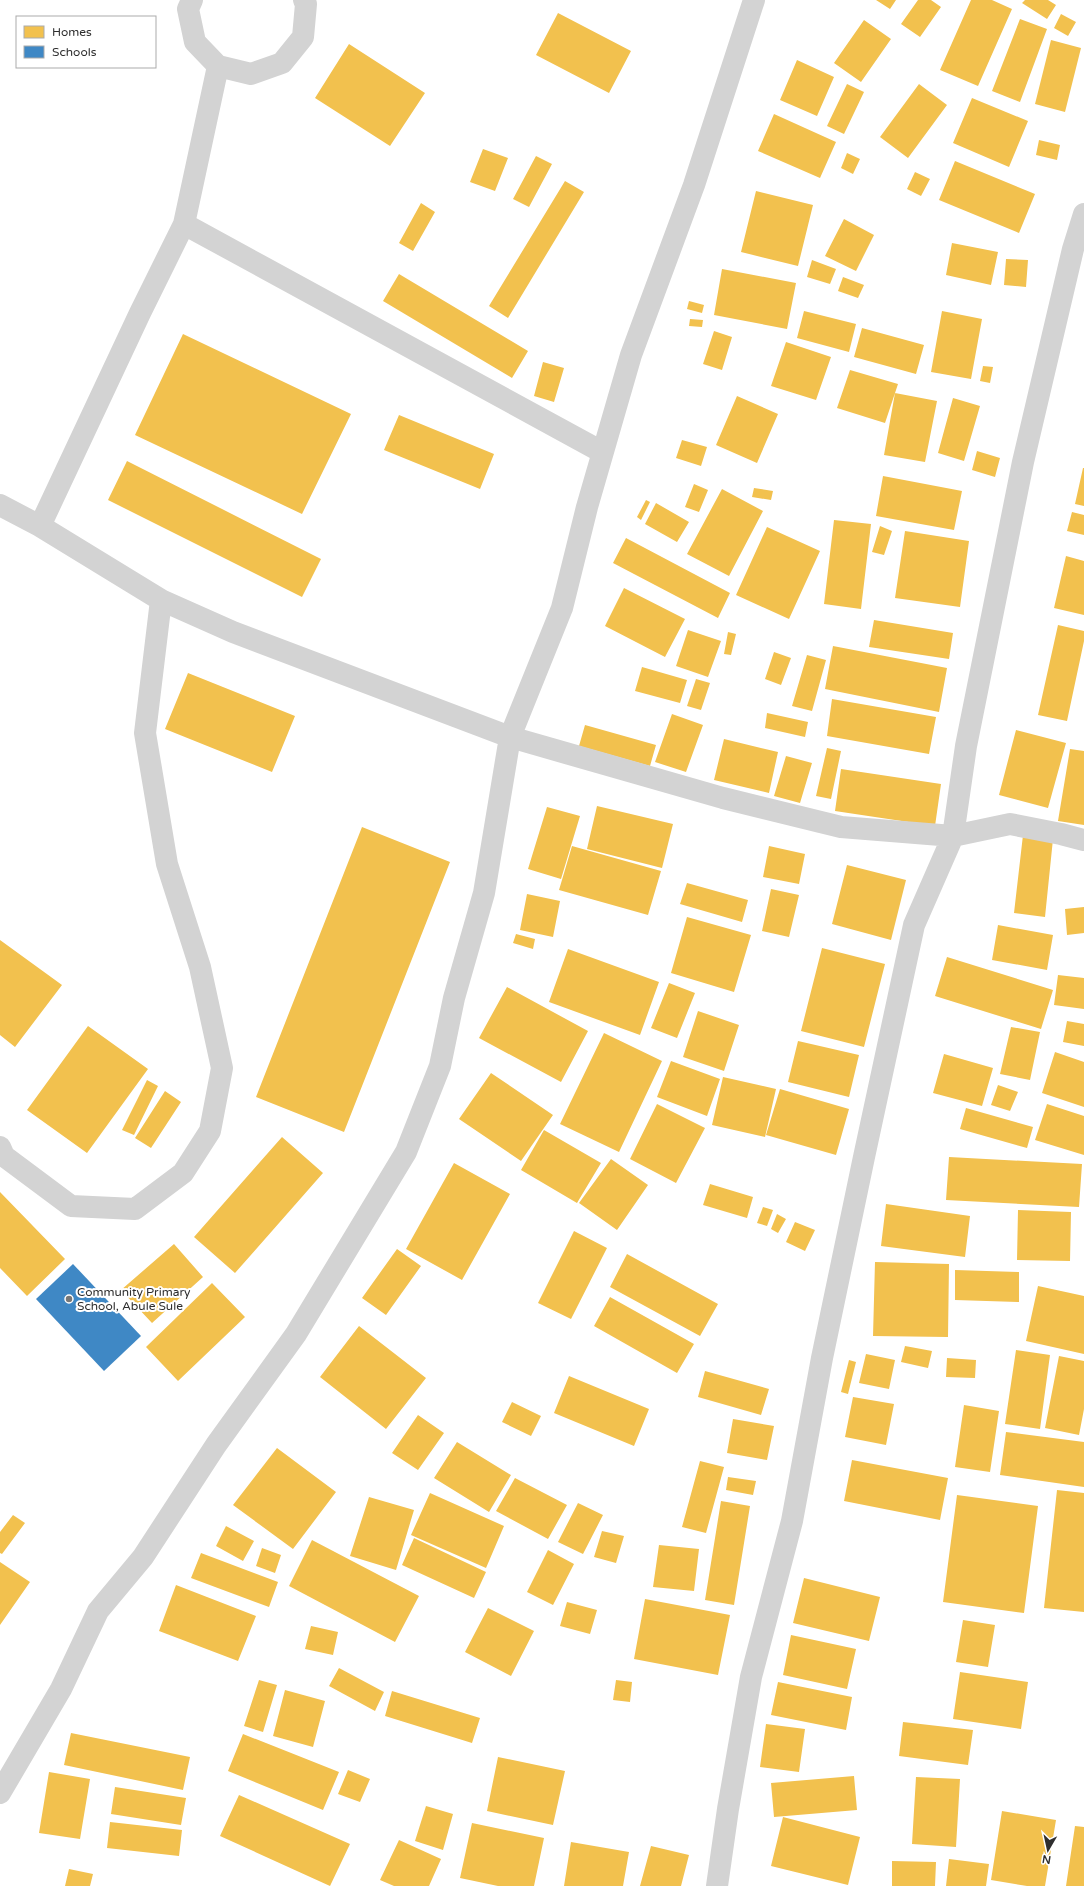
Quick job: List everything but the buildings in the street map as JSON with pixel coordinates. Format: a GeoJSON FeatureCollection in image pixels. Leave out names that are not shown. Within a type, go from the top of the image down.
{"type":"FeatureCollection","features":[{"type":"Feature","properties":{"kind":"street"},"geometry":{"type":"LineString","coordinates":[[192,0],[188,10],[195,42],[218,66],[251,74],[282,63],[303,37],[306,4],[304,0]]}},
{"type":"Feature","properties":{"kind":"street"},"geometry":{"type":"LineString","coordinates":[[0,1793],[62,1689],[98,1611],[144,1557],[216,1445],[296,1334],[406,1152],[440,1066],[454,998],[484,893],[510,738],[562,608],[602,452],[631,355],[694,185],[754,0]]}},
{"type":"Feature","properties":{"kind":"street"},"geometry":{"type":"LineString","coordinates":[[40,526],[184,224],[218,66]]}},
{"type":"Feature","properties":{"kind":"street"},"geometry":{"type":"LineString","coordinates":[[717,1886],[728,1809],[751,1677],[792,1521],[832,1312],[914,925],[953,836],[966,746],[1023,462],[1073,249],[1084,214]]}},
{"type":"Feature","properties":{"kind":"street"},"geometry":{"type":"LineString","coordinates":[[184,224],[602,452]]}},
{"type":"Feature","properties":{"kind":"street"},"geometry":{"type":"LineString","coordinates":[[0,505],[40,526],[161,600],[233,632],[510,738],[723,798],[841,827],[953,836],[1010,824],[1084,840]]}},
{"type":"Feature","properties":{"kind":"street"},"geometry":{"type":"LineString","coordinates":[[0,1147],[4,1156],[71,1206],[135,1209],[182,1174],[210,1131],[222,1068],[200,966],[167,864],[145,733],[161,600]]}},
{"type":"Feature","properties":{"kind":"place","name":"Community Primary School, Abule Sule"},"geometry":{"type":"Point","coordinates":[69,1299]}}]}
